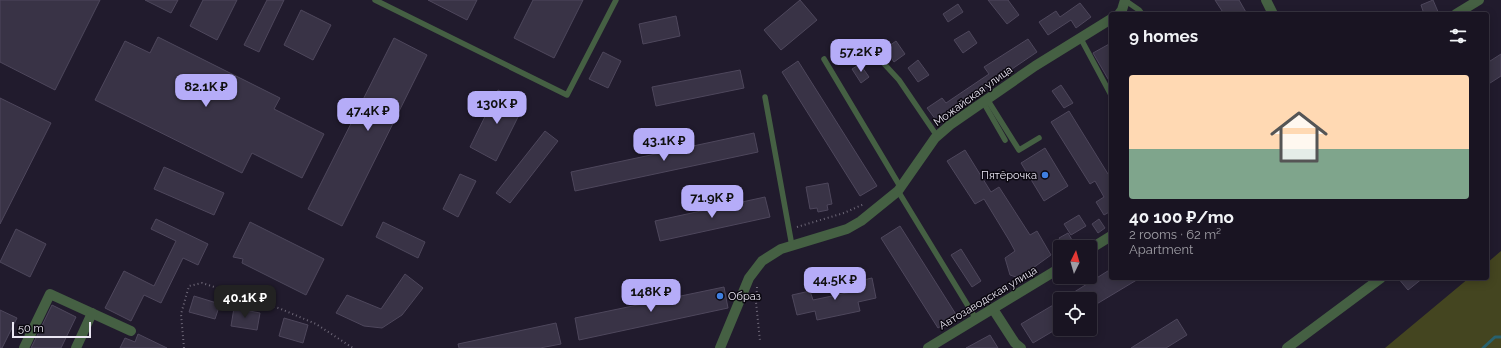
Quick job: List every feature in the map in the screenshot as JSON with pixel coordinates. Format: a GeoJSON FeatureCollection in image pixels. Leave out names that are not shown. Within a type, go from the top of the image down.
{"type":"FeatureCollection","features":[{"type":"Feature","properties":{"kind":"street"},"geometry":{"type":"LineString","coordinates":[[1266,0],[1272,12]]}},
{"type":"Feature","properties":{"kind":"street"},"geometry":{"type":"LineString","coordinates":[[1459,12],[1474,2]]}},
{"type":"Feature","properties":{"kind":"street","name":"Можайская улица"},"geometry":{"type":"LineString","coordinates":[[720,348],[749,278],[762,261],[781,249],[847,229],[862,221],[899,190],[926,149],[950,125],[987,103],[1035,66],[1109,20]]}},
{"type":"Feature","properties":{"kind":"street"},"geometry":{"type":"LineString","coordinates":[[1097,245],[1109,237]]}},
{"type":"Feature","properties":{"kind":"street","name":"Автозаводская улица"},"geometry":{"type":"LineString","coordinates":[[928,348],[1053,272]]}},
{"type":"Feature","properties":{"kind":"street"},"geometry":{"type":"LineString","coordinates":[[1287,348],[1378,280]]}},
{"type":"Feature","properties":{"kind":"street"},"geometry":{"type":"LineString","coordinates":[[24,348],[50,294],[131,331]]}},
{"type":"Feature","properties":{"kind":"street"},"geometry":{"type":"LineString","coordinates":[[993,309],[1015,343],[1021,348]]}},
{"type":"Feature","properties":{"kind":"street"},"geometry":{"type":"LineString","coordinates":[[76,348],[92,314]]}},
{"type":"Feature","properties":{"kind":"lane"},"geometry":{"type":"LineString","coordinates":[[375,0],[567,95],[616,0]]}},
{"type":"Feature","properties":{"kind":"lane"},"geometry":{"type":"LineString","coordinates":[[1123,8],[1139,10],[1140,12]]}},
{"type":"Feature","properties":{"kind":"lane"},"geometry":{"type":"LineString","coordinates":[[1081,39],[1109,92]]}},
{"type":"Feature","properties":{"kind":"lane"},"geometry":{"type":"LineString","coordinates":[[876,54],[899,80],[938,136]]}},
{"type":"Feature","properties":{"kind":"lane"},"geometry":{"type":"LineString","coordinates":[[824,59],[899,190],[976,319]]}},
{"type":"Feature","properties":{"kind":"lane"},"geometry":{"type":"LineString","coordinates":[[765,97],[792,246]]}},
{"type":"Feature","properties":{"kind":"lane"},"geometry":{"type":"LineString","coordinates":[[987,103],[1019,150],[1039,138]]}},
{"type":"Feature","properties":{"kind":"lane"},"geometry":{"type":"LineString","coordinates":[[987,103],[1005,140]]}},
{"type":"Feature","properties":{"kind":"path"},"geometry":{"type":"LineString","coordinates":[[789,229],[844,213],[865,204]]}},
{"type":"Feature","properties":{"kind":"path"},"geometry":{"type":"LineString","coordinates":[[184,348],[182,314],[189,286],[202,283],[281,309],[316,324],[353,348]]}},
{"type":"Feature","properties":{"kind":"path"},"geometry":{"type":"LineString","coordinates":[[757,287],[756,302],[760,342]]}},
{"type":"Feature","properties":{"kind":"shaded area"},"geometry":{"type":"Polygon","coordinates":[[[1501,251],[1501,348],[1385,348],[1467,280],[1489,280],[1489,261],[1501,251]]]}},
{"type":"Feature","properties":{"kind":"building"},"geometry":{"type":"Polygon","coordinates":[[[0,0],[100,0],[55,90],[0,62],[0,0]]]}},
{"type":"Feature","properties":{"kind":"building"},"geometry":{"type":"Polygon","coordinates":[[[145,0],[178,0],[171,13],[145,0]]]}},
{"type":"Feature","properties":{"kind":"building"},"geometry":{"type":"Polygon","coordinates":[[[203,0],[237,0],[217,40],[190,26],[203,0]]]}},
{"type":"Feature","properties":{"kind":"building"},"geometry":{"type":"Polygon","coordinates":[[[267,0],[284,0],[259,52],[244,45],[267,0]]]}},
{"type":"Feature","properties":{"kind":"building"},"geometry":{"type":"Polygon","coordinates":[[[428,0],[477,0],[467,20],[428,0]]]}},
{"type":"Feature","properties":{"kind":"building"},"geometry":{"type":"Polygon","coordinates":[[[533,0],[583,0],[554,58],[514,38],[533,0]]]}},
{"type":"Feature","properties":{"kind":"building"},"geometry":{"type":"Polygon","coordinates":[[[800,0],[817,20],[781,50],[764,30],[800,0]]]}},
{"type":"Feature","properties":{"kind":"building"},"geometry":{"type":"Polygon","coordinates":[[[988,0],[1008,0],[1019,15],[1007,24],[988,0]]]}},
{"type":"Feature","properties":{"kind":"building"},"geometry":{"type":"Polygon","coordinates":[[[1215,0],[1239,0],[1246,12],[1223,12],[1215,0]]]}},
{"type":"Feature","properties":{"kind":"building"},"geometry":{"type":"Polygon","coordinates":[[[1433,0],[1438,12],[1423,12],[1421,5],[1433,0]]]}},
{"type":"Feature","properties":{"kind":"building"},"geometry":{"type":"Polygon","coordinates":[[[1080,3],[1091,17],[1076,28],[1071,20],[1048,35],[1039,22],[1056,11],[1060,17],[1080,3]]]}},
{"type":"Feature","properties":{"kind":"building"},"geometry":{"type":"Polygon","coordinates":[[[958,4],[963,12],[948,22],[943,14],[958,4]]]}},
{"type":"Feature","properties":{"kind":"building"},"geometry":{"type":"Polygon","coordinates":[[[301,10],[331,25],[313,60],[284,45],[301,10]]]}},
{"type":"Feature","properties":{"kind":"building"},"geometry":{"type":"Polygon","coordinates":[[[676,16],[680,36],[643,44],[639,24],[676,16]]]}},
{"type":"Feature","properties":{"kind":"building"},"geometry":{"type":"Polygon","coordinates":[[[969,31],[977,43],[963,53],[954,40],[969,31]]]}},
{"type":"Feature","properties":{"kind":"building"},"geometry":{"type":"Polygon","coordinates":[[[158,37],[280,98],[274,109],[324,134],[302,178],[252,153],[242,173],[95,100],[125,41],[150,53],[158,37]]]}},
{"type":"Feature","properties":{"kind":"building"},"geometry":{"type":"Polygon","coordinates":[[[394,38],[427,55],[342,226],[308,209],[394,38]]]}},
{"type":"Feature","properties":{"kind":"building"},"geometry":{"type":"Polygon","coordinates":[[[1028,39],[1037,52],[1012,69],[1013,71],[984,89],[985,91],[939,124],[927,108],[942,98],[946,103],[989,74],[984,67],[1028,39]]]}},
{"type":"Feature","properties":{"kind":"building"},"geometry":{"type":"Polygon","coordinates":[[[896,41],[905,54],[894,62],[885,49],[896,41]]]}},
{"type":"Feature","properties":{"kind":"building"},"geometry":{"type":"Polygon","coordinates":[[[1109,44],[1109,81],[1093,53],[1109,44]]]}},
{"type":"Feature","properties":{"kind":"building"},"geometry":{"type":"Polygon","coordinates":[[[603,52],[621,61],[608,88],[589,79],[603,52]]]}},
{"type":"Feature","properties":{"kind":"building"},"geometry":{"type":"Polygon","coordinates":[[[1501,54],[1501,76],[1489,84],[1489,62],[1501,54]]]}},
{"type":"Feature","properties":{"kind":"building"},"geometry":{"type":"Polygon","coordinates":[[[918,60],[929,75],[918,82],[908,68],[918,60]]]}},
{"type":"Feature","properties":{"kind":"building"},"geometry":{"type":"Polygon","coordinates":[[[798,61],[877,186],[860,196],[782,72],[798,61]]]}},
{"type":"Feature","properties":{"kind":"building"},"geometry":{"type":"Polygon","coordinates":[[[860,64],[869,77],[861,83],[852,69],[860,64]]]}},
{"type":"Feature","properties":{"kind":"building"},"geometry":{"type":"Polygon","coordinates":[[[740,70],[744,88],[656,106],[652,87],[740,70]]]}},
{"type":"Feature","properties":{"kind":"building"},"geometry":{"type":"Polygon","coordinates":[[[1061,85],[1073,103],[1064,108],[1052,91],[1061,85]]]}},
{"type":"Feature","properties":{"kind":"building"},"geometry":{"type":"Polygon","coordinates":[[[498,90],[525,103],[496,161],[470,147],[498,90]]]}},
{"type":"Feature","properties":{"kind":"building"},"geometry":{"type":"Polygon","coordinates":[[[0,98],[51,123],[0,224],[0,98]]]}},
{"type":"Feature","properties":{"kind":"building"},"geometry":{"type":"Polygon","coordinates":[[[1069,111],[1108,174],[1109,173],[1109,212],[1104,215],[1096,202],[1104,197],[1095,181],[1090,184],[1051,122],[1069,111]]]}},
{"type":"Feature","properties":{"kind":"building"},"geometry":{"type":"Polygon","coordinates":[[[545,131],[558,141],[510,203],[496,193],[545,131]]]}},
{"type":"Feature","properties":{"kind":"building"},"geometry":{"type":"Polygon","coordinates":[[[754,133],[758,152],[575,191],[571,172],[754,133]]]}},
{"type":"Feature","properties":{"kind":"building","name":"Пятёрочка"},"geometry":{"type":"Polygon","coordinates":[[[1045,148],[1068,186],[1044,201],[1021,163],[1045,148]]]}},
{"type":"Feature","properties":{"kind":"building"},"geometry":{"type":"Polygon","coordinates":[[[965,150],[991,192],[999,187],[1030,235],[1037,231],[1051,255],[1019,278],[1010,275],[1005,258],[1015,251],[984,199],[975,204],[947,161],[965,150]]]}},
{"type":"Feature","properties":{"kind":"building"},"geometry":{"type":"Polygon","coordinates":[[[164,167],[224,193],[214,215],[154,189],[164,167]]]}},
{"type":"Feature","properties":{"kind":"building"},"geometry":{"type":"Polygon","coordinates":[[[460,174],[476,181],[458,217],[443,209],[460,174]]]}},
{"type":"Feature","properties":{"kind":"building"},"geometry":{"type":"Polygon","coordinates":[[[828,183],[832,204],[827,205],[828,210],[818,212],[817,208],[810,209],[806,187],[828,183]]]}},
{"type":"Feature","properties":{"kind":"building"},"geometry":{"type":"Polygon","coordinates":[[[765,197],[770,217],[660,241],[655,221],[765,197]]]}},
{"type":"Feature","properties":{"kind":"building"},"geometry":{"type":"Polygon","coordinates":[[[1079,215],[1086,226],[1071,235],[1064,224],[1079,215]]]}},
{"type":"Feature","properties":{"kind":"building"},"geometry":{"type":"Polygon","coordinates":[[[156,219],[208,244],[198,265],[183,258],[161,303],[144,295],[131,321],[105,308],[124,271],[154,286],[176,241],[151,229],[156,219]]]}},
{"type":"Feature","properties":{"kind":"building"},"geometry":{"type":"Polygon","coordinates":[[[1099,219],[1105,228],[1098,233],[1092,224],[1099,219]]]}},
{"type":"Feature","properties":{"kind":"building"},"geometry":{"type":"Polygon","coordinates":[[[250,222],[324,259],[306,295],[242,263],[243,259],[233,257],[250,222]]]}},
{"type":"Feature","properties":{"kind":"building"},"geometry":{"type":"Polygon","coordinates":[[[383,222],[425,242],[418,258],[376,237],[383,222]]]}},
{"type":"Feature","properties":{"kind":"building"},"geometry":{"type":"Polygon","coordinates":[[[900,226],[957,316],[938,328],[881,238],[900,226]]]}},
{"type":"Feature","properties":{"kind":"building"},"geometry":{"type":"Polygon","coordinates":[[[16,229],[46,244],[30,277],[0,262],[16,229]]]}},
{"type":"Feature","properties":{"kind":"building"},"geometry":{"type":"Polygon","coordinates":[[[1068,233],[1072,240],[1060,240],[1059,238],[1068,233]]]}},
{"type":"Feature","properties":{"kind":"building"},"geometry":{"type":"Polygon","coordinates":[[[961,249],[981,281],[972,287],[951,255],[961,249]]]}},
{"type":"Feature","properties":{"kind":"building"},"geometry":{"type":"Polygon","coordinates":[[[1109,270],[1109,280],[1137,280],[1097,304],[1097,292],[1074,292],[1087,284],[1097,284],[1097,278],[1109,270]]]}},
{"type":"Feature","properties":{"kind":"building"},"geometry":{"type":"Polygon","coordinates":[[[405,274],[423,288],[402,315],[382,328],[364,326],[336,313],[347,295],[381,309],[405,274]]]}},
{"type":"Feature","properties":{"kind":"building"},"geometry":{"type":"Polygon","coordinates":[[[872,278],[876,298],[858,302],[860,311],[817,320],[815,311],[797,315],[792,295],[810,291],[813,300],[856,291],[854,282],[872,278]]]}},
{"type":"Feature","properties":{"kind":"building"},"geometry":{"type":"Polygon","coordinates":[[[1400,280],[1420,280],[1408,290],[1400,280]]]}},
{"type":"Feature","properties":{"kind":"building"},"geometry":{"type":"Polygon","coordinates":[[[724,287],[728,308],[579,340],[575,318],[724,287]]]}},
{"type":"Feature","properties":{"kind":"building"},"geometry":{"type":"Polygon","coordinates":[[[194,296],[220,304],[215,319],[189,312],[194,296]]]}},
{"type":"Feature","properties":{"kind":"building"},"geometry":{"type":"Polygon","coordinates":[[[52,305],[76,317],[61,348],[31,348],[52,305]]]}},
{"type":"Feature","properties":{"kind":"building"},"geometry":{"type":"Polygon","coordinates":[[[1053,305],[1053,331],[1033,343],[1021,324],[1053,305]]]}},
{"type":"Feature","properties":{"kind":"building"},"geometry":{"type":"Polygon","coordinates":[[[234,308],[260,313],[257,330],[231,326],[234,308]]]}},
{"type":"Feature","properties":{"kind":"building"},"geometry":{"type":"Polygon","coordinates":[[[0,310],[17,318],[2,348],[0,348],[0,310]]]}},
{"type":"Feature","properties":{"kind":"building"},"geometry":{"type":"Polygon","coordinates":[[[284,318],[308,325],[303,343],[279,336],[284,318]]]}},
{"type":"Feature","properties":{"kind":"building"},"geometry":{"type":"Polygon","coordinates":[[[1177,319],[1187,335],[1166,348],[1131,348],[1177,319]]]}},
{"type":"Feature","properties":{"kind":"building"},"geometry":{"type":"Polygon","coordinates":[[[556,323],[561,344],[540,348],[459,348],[458,344],[556,323]]]}},
{"type":"Feature","properties":{"kind":"building"},"geometry":{"type":"Polygon","coordinates":[[[138,334],[167,348],[120,348],[125,338],[135,342],[138,334]]]}},
{"type":"Feature","properties":{"kind":"building"},"geometry":{"type":"Polygon","coordinates":[[[990,335],[998,348],[966,348],[990,335]]]}},
{"type":"Feature","properties":{"kind":"waterway"},"geometry":{"type":"LineString","coordinates":[[1483,348],[1495,337],[1501,337]]}},
{"type":"Feature","properties":{"kind":"place","name":"Пятёрочка"},"geometry":{"type":"Point","coordinates":[1045,175]}},
{"type":"Feature","properties":{"kind":"place","name":"Образ"},"geometry":{"type":"Point","coordinates":[720,296]}}]}
